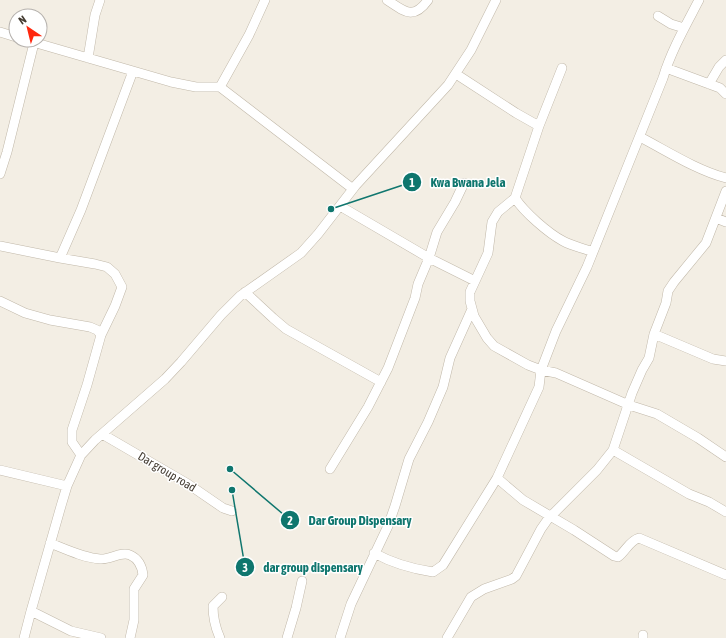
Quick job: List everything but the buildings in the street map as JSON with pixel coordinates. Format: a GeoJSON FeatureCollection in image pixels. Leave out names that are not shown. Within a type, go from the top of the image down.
{"type":"FeatureCollection","features":[{"type":"Feature","properties":{"kind":"street"},"geometry":{"type":"LineString","coordinates":[[88,58],[95,15],[100,0]]}},
{"type":"Feature","properties":{"kind":"street"},"geometry":{"type":"LineString","coordinates":[[220,88],[249,35],[265,0]]}},
{"type":"Feature","properties":{"kind":"street"},"geometry":{"type":"LineString","coordinates":[[387,0],[410,13],[415,13],[428,0]]}},
{"type":"Feature","properties":{"kind":"street"},"geometry":{"type":"LineString","coordinates":[[24,638],[67,486],[81,455],[102,434],[165,379],[221,315],[245,292],[301,252],[318,234],[353,189],[441,93],[456,74],[471,50],[496,0]]}},
{"type":"Feature","properties":{"kind":"street"},"geometry":{"type":"LineString","coordinates":[[374,553],[383,558],[413,568],[433,572],[442,565],[498,478],[539,387],[541,370],[556,331],[593,252],[640,137],[666,68],[684,28],[699,0]]}},
{"type":"Feature","properties":{"kind":"street"},"geometry":{"type":"LineString","coordinates":[[658,16],[671,24],[684,28]]}},
{"type":"Feature","properties":{"kind":"street"},"geometry":{"type":"LineString","coordinates":[[48,46],[185,85],[205,88],[220,88],[353,189]]}},
{"type":"Feature","properties":{"kind":"street"},"geometry":{"type":"LineString","coordinates":[[0,174],[7,152],[29,48]]}},
{"type":"Feature","properties":{"kind":"street"},"geometry":{"type":"LineString","coordinates":[[709,84],[719,67],[726,60]]}},
{"type":"Feature","properties":{"kind":"street"},"geometry":{"type":"LineString","coordinates":[[562,68],[539,126],[515,198],[498,212],[492,222],[488,252],[470,292],[470,301],[478,325],[494,346],[541,370],[556,373],[629,405],[657,414],[698,438],[726,457]]}},
{"type":"Feature","properties":{"kind":"street"},"geometry":{"type":"LineString","coordinates":[[666,68],[720,88],[726,94]]}},
{"type":"Feature","properties":{"kind":"street"},"geometry":{"type":"LineString","coordinates":[[60,258],[81,210],[133,71]]}},
{"type":"Feature","properties":{"kind":"street"},"geometry":{"type":"LineString","coordinates":[[456,74],[539,126]]}},
{"type":"Feature","properties":{"kind":"street"},"geometry":{"type":"LineString","coordinates":[[640,137],[701,169],[726,178]]}},
{"type":"Feature","properties":{"kind":"street"},"geometry":{"type":"LineString","coordinates":[[330,469],[368,407],[381,382],[396,349],[437,232],[455,202],[464,183]]}},
{"type":"Feature","properties":{"kind":"street"},"geometry":{"type":"LineString","coordinates":[[447,638],[471,597],[484,589],[512,579],[516,576],[541,529],[550,516],[597,470],[612,450],[642,370],[649,358],[654,334],[666,304],[670,286],[706,243],[726,191]]}},
{"type":"Feature","properties":{"kind":"street"},"geometry":{"type":"LineString","coordinates":[[515,198],[525,210],[564,241],[593,252]]}},
{"type":"Feature","properties":{"kind":"street"},"geometry":{"type":"LineString","coordinates":[[340,206],[429,258],[475,281]]}},
{"type":"Feature","properties":{"kind":"street"},"geometry":{"type":"LineString","coordinates":[[716,218],[726,222]]}},
{"type":"Feature","properties":{"kind":"street"},"geometry":{"type":"LineString","coordinates":[[0,246],[107,267],[115,274],[122,285],[115,306],[101,335],[72,430],[72,442],[81,455]]}},
{"type":"Feature","properties":{"kind":"street"},"geometry":{"type":"LineString","coordinates":[[245,292],[286,329],[381,382]]}},
{"type":"Feature","properties":{"kind":"street"},"geometry":{"type":"LineString","coordinates":[[0,301],[26,313],[50,320],[90,327],[97,330],[101,335]]}},
{"type":"Feature","properties":{"kind":"street"},"geometry":{"type":"LineString","coordinates":[[340,638],[351,604],[388,526],[409,459],[443,388],[450,358],[472,309]]}},
{"type":"Feature","properties":{"kind":"street"},"geometry":{"type":"LineString","coordinates":[[654,334],[713,359],[726,361]]}},
{"type":"Feature","properties":{"kind":"street","name":"Dar group road"},"geometry":{"type":"LineString","coordinates":[[102,434],[188,484],[223,508],[232,511]]}},
{"type":"Feature","properties":{"kind":"street"},"geometry":{"type":"LineString","coordinates":[[612,450],[689,494],[709,502],[726,512]]}},
{"type":"Feature","properties":{"kind":"street"},"geometry":{"type":"LineString","coordinates":[[0,470],[67,486]]}},
{"type":"Feature","properties":{"kind":"street"},"geometry":{"type":"LineString","coordinates":[[498,478],[523,500],[614,556],[622,554],[632,542],[639,538],[726,575]]}},
{"type":"Feature","properties":{"kind":"street"},"geometry":{"type":"LineString","coordinates":[[50,543],[90,558],[101,560],[129,554],[139,562],[142,567],[143,575],[134,589],[134,620],[130,638]]}},
{"type":"Feature","properties":{"kind":"street"},"geometry":{"type":"LineString","coordinates":[[287,638],[302,581]]}},
{"type":"Feature","properties":{"kind":"street"},"geometry":{"type":"LineString","coordinates":[[220,638],[214,622],[213,606],[222,597]]}},
{"type":"Feature","properties":{"kind":"street"},"geometry":{"type":"LineString","coordinates":[[31,610],[72,631],[100,638]]}},
{"type":"Feature","properties":{"kind":"place","name":"Kwa Bwana Jela"},"geometry":{"type":"Point","coordinates":[331,209]}},
{"type":"Feature","properties":{"kind":"place","name":"Dar Group Dispensary"},"geometry":{"type":"Point","coordinates":[230,469]}},
{"type":"Feature","properties":{"kind":"place","name":"dar group dispensary"},"geometry":{"type":"Point","coordinates":[232,490]}}]}
